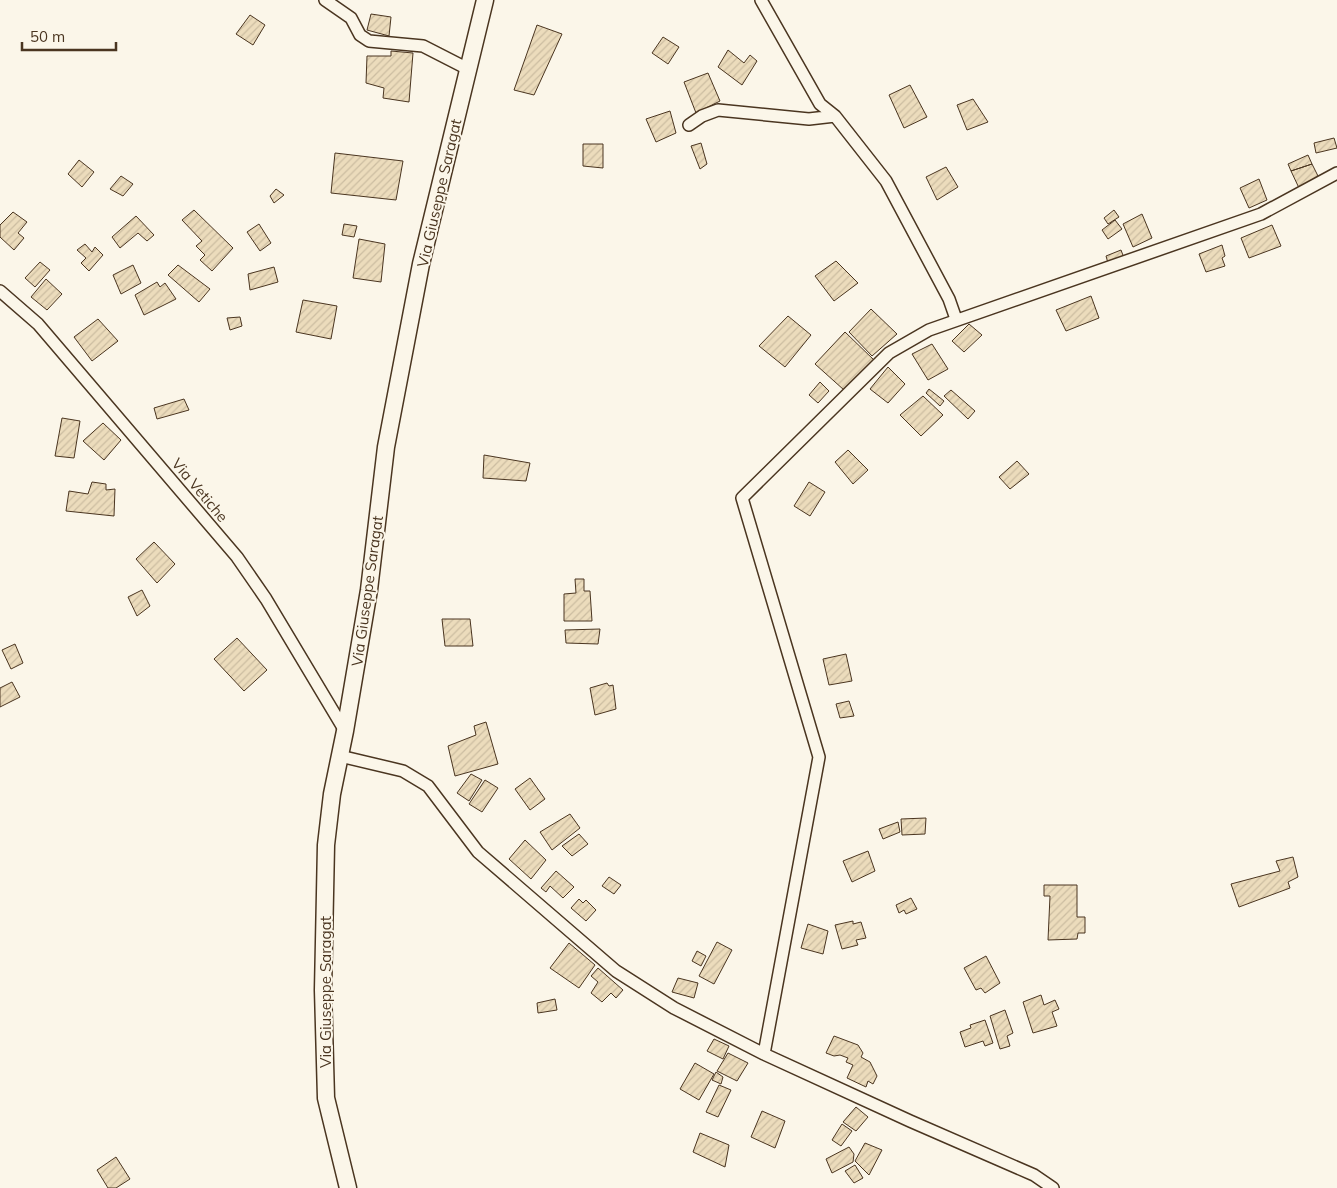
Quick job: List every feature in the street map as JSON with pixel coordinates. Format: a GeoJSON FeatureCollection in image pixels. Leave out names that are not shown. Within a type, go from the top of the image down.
{"type":"FeatureCollection","features":[{"type":"Feature","properties":{"kind":"street"},"geometry":{"type":"LineString","coordinates":[[325,0],[352,18],[360,35],[369,41],[424,46],[468,69]]}},
{"type":"Feature","properties":{"kind":"street","name":"Via Giuseppe Saragat"},"geometry":{"type":"LineString","coordinates":[[348,1188],[326,1098],[323,990],[326,846],[332,794],[346,731],[369,590],[386,446],[421,264],[485,0]]}},
{"type":"Feature","properties":{"kind":"street"},"geometry":{"type":"LineString","coordinates":[[761,0],[820,104],[835,116],[886,181],[949,299],[956,319]]}},
{"type":"Feature","properties":{"kind":"street"},"geometry":{"type":"LineString","coordinates":[[689,125],[702,116],[718,110],[809,119],[835,116]]}},
{"type":"Feature","properties":{"kind":"street"},"geometry":{"type":"LineString","coordinates":[[764,1054],[819,756],[742,498],[889,353],[929,330],[1261,214],[1337,173]]}},
{"type":"Feature","properties":{"kind":"street","name":"Via Vetiche"},"geometry":{"type":"LineString","coordinates":[[0,291],[38,324],[237,557],[266,599],[346,731]]}},
{"type":"Feature","properties":{"kind":"street"},"geometry":{"type":"LineString","coordinates":[[340,756],[403,771],[428,786],[478,852],[616,972],[674,1008],[764,1054],[1034,1175],[1053,1188]]}},
{"type":"Feature","properties":{"kind":"building"},"geometry":{"type":"Polygon","coordinates":[[[371,14],[391,17],[389,36],[367,30],[371,14]]]}},
{"type":"Feature","properties":{"kind":"building"},"geometry":{"type":"Polygon","coordinates":[[[250,15],[265,25],[253,45],[236,34],[250,15]]]}},
{"type":"Feature","properties":{"kind":"building"},"geometry":{"type":"Polygon","coordinates":[[[537,25],[562,34],[534,95],[514,90],[537,25]]]}},
{"type":"Feature","properties":{"kind":"building"},"geometry":{"type":"Polygon","coordinates":[[[663,37],[679,47],[668,64],[652,53],[663,37]]]}},
{"type":"Feature","properties":{"kind":"building"},"geometry":{"type":"Polygon","coordinates":[[[728,50],[744,63],[750,55],[757,61],[742,85],[718,67],[728,50]]]}},
{"type":"Feature","properties":{"kind":"building"},"geometry":{"type":"Polygon","coordinates":[[[391,51],[413,53],[409,102],[383,98],[384,88],[366,83],[367,56],[391,56],[391,51]]]}},
{"type":"Feature","properties":{"kind":"building"},"geometry":{"type":"Polygon","coordinates":[[[708,73],[720,101],[696,113],[684,82],[708,73]]]}},
{"type":"Feature","properties":{"kind":"building"},"geometry":{"type":"Polygon","coordinates":[[[910,85],[927,117],[904,128],[889,95],[910,85]]]}},
{"type":"Feature","properties":{"kind":"building"},"geometry":{"type":"Polygon","coordinates":[[[973,99],[988,122],[967,130],[957,105],[973,99]]]}},
{"type":"Feature","properties":{"kind":"building"},"geometry":{"type":"Polygon","coordinates":[[[670,111],[676,133],[656,142],[646,119],[670,111]]]}},
{"type":"Feature","properties":{"kind":"building"},"geometry":{"type":"Polygon","coordinates":[[[1334,138],[1337,148],[1316,153],[1314,143],[1334,138]]]}},
{"type":"Feature","properties":{"kind":"building"},"geometry":{"type":"Polygon","coordinates":[[[701,143],[707,164],[700,169],[691,146],[701,143]]]}},
{"type":"Feature","properties":{"kind":"building"},"geometry":{"type":"Polygon","coordinates":[[[583,144],[603,144],[603,168],[583,166],[583,144]]]}},
{"type":"Feature","properties":{"kind":"building"},"geometry":{"type":"Polygon","coordinates":[[[335,153],[403,161],[396,200],[331,193],[335,153]]]}},
{"type":"Feature","properties":{"kind":"building"},"geometry":{"type":"Polygon","coordinates":[[[1308,155],[1312,164],[1291,171],[1288,164],[1308,155]]]}},
{"type":"Feature","properties":{"kind":"building"},"geometry":{"type":"Polygon","coordinates":[[[79,160],[94,172],[82,187],[68,174],[79,160]]]}},
{"type":"Feature","properties":{"kind":"building"},"geometry":{"type":"Polygon","coordinates":[[[1312,164],[1319,178],[1299,188],[1291,171],[1312,164]]]}},
{"type":"Feature","properties":{"kind":"building"},"geometry":{"type":"Polygon","coordinates":[[[946,167],[958,187],[937,200],[926,177],[946,167]]]}},
{"type":"Feature","properties":{"kind":"building"},"geometry":{"type":"Polygon","coordinates":[[[121,176],[133,184],[123,196],[110,189],[121,176]]]}},
{"type":"Feature","properties":{"kind":"building"},"geometry":{"type":"Polygon","coordinates":[[[1259,179],[1267,200],[1249,208],[1240,188],[1259,179]]]}},
{"type":"Feature","properties":{"kind":"building"},"geometry":{"type":"Polygon","coordinates":[[[276,189],[284,195],[274,203],[270,196],[276,189]]]}},
{"type":"Feature","properties":{"kind":"building"},"geometry":{"type":"Polygon","coordinates":[[[194,210],[233,248],[212,271],[200,260],[205,255],[196,246],[202,241],[182,220],[194,210]]]}},
{"type":"Feature","properties":{"kind":"building"},"geometry":{"type":"Polygon","coordinates":[[[1114,210],[1119,217],[1108,224],[1104,218],[1114,210]]]}},
{"type":"Feature","properties":{"kind":"building"},"geometry":{"type":"Polygon","coordinates":[[[13,212],[27,222],[18,233],[24,238],[14,250],[0,237],[0,225],[13,212]]]}},
{"type":"Feature","properties":{"kind":"building"},"geometry":{"type":"Polygon","coordinates":[[[1142,214],[1152,238],[1133,247],[1123,224],[1142,214]]]}},
{"type":"Feature","properties":{"kind":"building"},"geometry":{"type":"Polygon","coordinates":[[[136,216],[154,235],[147,241],[138,233],[120,248],[112,237],[136,216]]]}},
{"type":"Feature","properties":{"kind":"building"},"geometry":{"type":"Polygon","coordinates":[[[1115,220],[1122,229],[1108,239],[1102,230],[1115,220]]]}},
{"type":"Feature","properties":{"kind":"building"},"geometry":{"type":"Polygon","coordinates":[[[259,224],[271,243],[260,251],[247,232],[259,224]]]}},
{"type":"Feature","properties":{"kind":"building"},"geometry":{"type":"Polygon","coordinates":[[[344,224],[357,226],[354,237],[342,235],[344,224]]]}},
{"type":"Feature","properties":{"kind":"building"},"geometry":{"type":"Polygon","coordinates":[[[1272,225],[1281,246],[1249,258],[1241,238],[1272,225]]]}},
{"type":"Feature","properties":{"kind":"building"},"geometry":{"type":"Polygon","coordinates":[[[359,239],[385,244],[381,282],[353,278],[359,239]]]}},
{"type":"Feature","properties":{"kind":"building"},"geometry":{"type":"Polygon","coordinates":[[[85,244],[92,252],[95,247],[103,255],[89,271],[81,263],[86,258],[77,250],[85,244]]]}},
{"type":"Feature","properties":{"kind":"building"},"geometry":{"type":"Polygon","coordinates":[[[1222,245],[1225,256],[1222,258],[1225,266],[1206,272],[1199,254],[1222,245]]]}},
{"type":"Feature","properties":{"kind":"building"},"geometry":{"type":"Polygon","coordinates":[[[1121,250],[1124,258],[1108,263],[1106,256],[1121,250]]]}},
{"type":"Feature","properties":{"kind":"building"},"geometry":{"type":"Polygon","coordinates":[[[836,261],[858,283],[834,301],[815,276],[836,261]]]}},
{"type":"Feature","properties":{"kind":"building"},"geometry":{"type":"Polygon","coordinates":[[[40,262],[50,270],[35,287],[25,278],[40,262]]]}},
{"type":"Feature","properties":{"kind":"building"},"geometry":{"type":"Polygon","coordinates":[[[133,265],[141,283],[121,294],[113,275],[133,265]]]}},
{"type":"Feature","properties":{"kind":"building"},"geometry":{"type":"Polygon","coordinates":[[[178,265],[210,289],[199,302],[168,275],[178,265]]]}},
{"type":"Feature","properties":{"kind":"building"},"geometry":{"type":"Polygon","coordinates":[[[274,267],[278,282],[250,290],[248,274],[274,267]]]}},
{"type":"Feature","properties":{"kind":"building"},"geometry":{"type":"Polygon","coordinates":[[[46,279],[62,294],[47,310],[31,297],[46,279]]]}},
{"type":"Feature","properties":{"kind":"building"},"geometry":{"type":"Polygon","coordinates":[[[157,282],[160,287],[165,283],[176,299],[144,315],[135,295],[157,282]]]}},
{"type":"Feature","properties":{"kind":"building"},"geometry":{"type":"Polygon","coordinates":[[[1091,296],[1099,318],[1066,331],[1056,310],[1091,296]]]}},
{"type":"Feature","properties":{"kind":"building"},"geometry":{"type":"Polygon","coordinates":[[[303,300],[337,306],[331,339],[296,332],[303,300]]]}},
{"type":"Feature","properties":{"kind":"building"},"geometry":{"type":"Polygon","coordinates":[[[871,309],[897,334],[872,356],[849,332],[871,309]]]}},
{"type":"Feature","properties":{"kind":"building"},"geometry":{"type":"Polygon","coordinates":[[[788,316],[811,335],[785,367],[759,346],[788,316]]]}},
{"type":"Feature","properties":{"kind":"building"},"geometry":{"type":"Polygon","coordinates":[[[240,317],[242,326],[230,330],[227,318],[240,317]]]}},
{"type":"Feature","properties":{"kind":"building"},"geometry":{"type":"Polygon","coordinates":[[[98,319],[118,341],[92,361],[74,337],[98,319]]]}},
{"type":"Feature","properties":{"kind":"building"},"geometry":{"type":"Polygon","coordinates":[[[969,324],[982,335],[964,352],[952,341],[969,324]]]}},
{"type":"Feature","properties":{"kind":"building"},"geometry":{"type":"Polygon","coordinates":[[[845,332],[874,360],[844,390],[815,364],[845,332]]]}},
{"type":"Feature","properties":{"kind":"building"},"geometry":{"type":"Polygon","coordinates":[[[932,344],[948,369],[928,380],[912,354],[932,344]]]}},
{"type":"Feature","properties":{"kind":"building"},"geometry":{"type":"Polygon","coordinates":[[[888,367],[905,384],[888,403],[870,389],[888,367]]]}},
{"type":"Feature","properties":{"kind":"building"},"geometry":{"type":"Polygon","coordinates":[[[820,382],[829,391],[818,403],[809,395],[820,382]]]}},
{"type":"Feature","properties":{"kind":"building"},"geometry":{"type":"Polygon","coordinates":[[[929,389],[944,401],[940,406],[926,393],[929,389]]]}},
{"type":"Feature","properties":{"kind":"building"},"geometry":{"type":"Polygon","coordinates":[[[951,390],[975,411],[968,419],[944,396],[951,390]]]}},
{"type":"Feature","properties":{"kind":"building"},"geometry":{"type":"Polygon","coordinates":[[[923,396],[943,415],[921,436],[900,415],[923,396]]]}},
{"type":"Feature","properties":{"kind":"building"},"geometry":{"type":"Polygon","coordinates":[[[184,399],[189,410],[157,419],[154,408],[184,399]]]}},
{"type":"Feature","properties":{"kind":"building"},"geometry":{"type":"Polygon","coordinates":[[[62,418],[80,421],[74,458],[55,456],[62,418]]]}},
{"type":"Feature","properties":{"kind":"building"},"geometry":{"type":"Polygon","coordinates":[[[103,423],[121,440],[104,460],[83,441],[103,423]]]}},
{"type":"Feature","properties":{"kind":"building"},"geometry":{"type":"Polygon","coordinates":[[[848,450],[868,470],[853,484],[835,462],[848,450]]]}},
{"type":"Feature","properties":{"kind":"building"},"geometry":{"type":"Polygon","coordinates":[[[484,455],[530,463],[526,481],[483,478],[484,455]]]}},
{"type":"Feature","properties":{"kind":"building"},"geometry":{"type":"Polygon","coordinates":[[[1017,461],[1029,474],[1010,489],[999,477],[1017,461]]]}},
{"type":"Feature","properties":{"kind":"building"},"geometry":{"type":"Polygon","coordinates":[[[92,482],[106,484],[106,490],[115,489],[114,516],[66,511],[69,491],[88,494],[92,482]]]}},
{"type":"Feature","properties":{"kind":"building"},"geometry":{"type":"Polygon","coordinates":[[[809,482],[825,492],[810,516],[794,506],[809,482]]]}},
{"type":"Feature","properties":{"kind":"building"},"geometry":{"type":"Polygon","coordinates":[[[154,542],[175,564],[157,583],[136,559],[154,542]]]}},
{"type":"Feature","properties":{"kind":"building"},"geometry":{"type":"Polygon","coordinates":[[[575,579],[584,579],[584,591],[590,591],[592,621],[564,621],[564,594],[576,593],[575,579]]]}},
{"type":"Feature","properties":{"kind":"building"},"geometry":{"type":"Polygon","coordinates":[[[142,590],[150,606],[137,616],[128,597],[142,590]]]}},
{"type":"Feature","properties":{"kind":"building"},"geometry":{"type":"Polygon","coordinates":[[[442,619],[470,619],[473,646],[445,646],[442,619]]]}},
{"type":"Feature","properties":{"kind":"building"},"geometry":{"type":"Polygon","coordinates":[[[600,629],[598,644],[566,643],[565,630],[600,629]]]}},
{"type":"Feature","properties":{"kind":"building"},"geometry":{"type":"Polygon","coordinates":[[[237,638],[267,670],[244,691],[214,659],[237,638]]]}},
{"type":"Feature","properties":{"kind":"building"},"geometry":{"type":"Polygon","coordinates":[[[15,644],[23,663],[11,669],[2,650],[15,644]]]}},
{"type":"Feature","properties":{"kind":"building"},"geometry":{"type":"Polygon","coordinates":[[[846,654],[852,681],[829,685],[823,659],[846,654]]]}},
{"type":"Feature","properties":{"kind":"building"},"geometry":{"type":"Polygon","coordinates":[[[12,682],[20,697],[0,707],[0,688],[12,682]]]}},
{"type":"Feature","properties":{"kind":"building"},"geometry":{"type":"Polygon","coordinates":[[[607,683],[609,686],[613,685],[616,709],[595,715],[590,688],[607,683]]]}},
{"type":"Feature","properties":{"kind":"building"},"geometry":{"type":"Polygon","coordinates":[[[849,701],[854,716],[840,718],[836,704],[849,701]]]}},
{"type":"Feature","properties":{"kind":"building"},"geometry":{"type":"Polygon","coordinates":[[[486,722],[498,764],[455,776],[448,746],[476,735],[474,726],[486,722]]]}},
{"type":"Feature","properties":{"kind":"building"},"geometry":{"type":"Polygon","coordinates":[[[471,774],[482,780],[469,801],[457,793],[471,774]]]}},
{"type":"Feature","properties":{"kind":"building"},"geometry":{"type":"Polygon","coordinates":[[[530,778],[545,799],[530,810],[515,789],[530,778]]]}},
{"type":"Feature","properties":{"kind":"building"},"geometry":{"type":"Polygon","coordinates":[[[485,780],[498,788],[482,812],[469,804],[485,780]]]}},
{"type":"Feature","properties":{"kind":"building"},"geometry":{"type":"Polygon","coordinates":[[[570,814],[580,828],[552,850],[540,832],[570,814]]]}},
{"type":"Feature","properties":{"kind":"building"},"geometry":{"type":"Polygon","coordinates":[[[926,818],[925,834],[902,835],[901,819],[926,818]]]}},
{"type":"Feature","properties":{"kind":"building"},"geometry":{"type":"Polygon","coordinates":[[[898,822],[900,832],[883,839],[879,829],[898,822]]]}},
{"type":"Feature","properties":{"kind":"building"},"geometry":{"type":"Polygon","coordinates":[[[579,834],[588,844],[572,856],[562,846],[579,834]]]}},
{"type":"Feature","properties":{"kind":"building"},"geometry":{"type":"Polygon","coordinates":[[[525,840],[546,860],[531,879],[509,859],[525,840]]]}},
{"type":"Feature","properties":{"kind":"building"},"geometry":{"type":"Polygon","coordinates":[[[868,851],[875,871],[852,882],[843,861],[868,851]]]}},
{"type":"Feature","properties":{"kind":"building"},"geometry":{"type":"Polygon","coordinates":[[[1293,857],[1298,877],[1288,882],[1290,888],[1239,907],[1231,884],[1280,871],[1276,861],[1293,857]]]}},
{"type":"Feature","properties":{"kind":"building"},"geometry":{"type":"Polygon","coordinates":[[[556,871],[574,887],[563,898],[550,886],[546,892],[541,888],[556,871]]]}},
{"type":"Feature","properties":{"kind":"building"},"geometry":{"type":"Polygon","coordinates":[[[609,877],[621,885],[614,894],[602,886],[609,877]]]}},
{"type":"Feature","properties":{"kind":"building"},"geometry":{"type":"Polygon","coordinates":[[[1044,885],[1077,885],[1077,917],[1085,917],[1085,933],[1078,933],[1077,939],[1048,940],[1050,896],[1044,896],[1044,885]]]}},
{"type":"Feature","properties":{"kind":"building"},"geometry":{"type":"Polygon","coordinates":[[[911,898],[917,909],[906,914],[904,910],[899,913],[896,905],[911,898]]]}},
{"type":"Feature","properties":{"kind":"building"},"geometry":{"type":"Polygon","coordinates":[[[579,899],[583,903],[586,900],[596,910],[586,921],[571,908],[579,899]]]}},
{"type":"Feature","properties":{"kind":"building"},"geometry":{"type":"Polygon","coordinates":[[[853,921],[853,924],[861,922],[866,938],[856,940],[858,945],[842,949],[835,925],[853,921]]]}},
{"type":"Feature","properties":{"kind":"building"},"geometry":{"type":"Polygon","coordinates":[[[808,924],[828,931],[823,954],[801,948],[808,924]]]}},
{"type":"Feature","properties":{"kind":"building"},"geometry":{"type":"Polygon","coordinates":[[[717,942],[732,950],[714,984],[699,976],[717,942]]]}},
{"type":"Feature","properties":{"kind":"building"},"geometry":{"type":"Polygon","coordinates":[[[569,943],[595,965],[579,988],[550,968],[569,943]]]}},
{"type":"Feature","properties":{"kind":"building"},"geometry":{"type":"Polygon","coordinates":[[[697,951],[706,956],[701,966],[692,961],[697,951]]]}},
{"type":"Feature","properties":{"kind":"building"},"geometry":{"type":"Polygon","coordinates":[[[986,956],[1000,983],[985,993],[981,988],[976,990],[964,968],[986,956]]]}},
{"type":"Feature","properties":{"kind":"building"},"geometry":{"type":"Polygon","coordinates":[[[598,968],[623,990],[616,998],[611,993],[602,1002],[591,993],[598,982],[591,976],[598,968]]]}},
{"type":"Feature","properties":{"kind":"building"},"geometry":{"type":"Polygon","coordinates":[[[678,978],[698,983],[694,998],[672,992],[678,978]]]}},
{"type":"Feature","properties":{"kind":"building"},"geometry":{"type":"Polygon","coordinates":[[[1041,995],[1044,1005],[1055,1000],[1059,1009],[1052,1012],[1057,1026],[1033,1033],[1023,1002],[1041,995]]]}},
{"type":"Feature","properties":{"kind":"building"},"geometry":{"type":"Polygon","coordinates":[[[555,999],[557,1010],[538,1013],[537,1003],[555,999]]]}},
{"type":"Feature","properties":{"kind":"building"},"geometry":{"type":"Polygon","coordinates":[[[1005,1010],[1013,1033],[1007,1036],[1010,1046],[1000,1049],[990,1016],[1005,1010]]]}},
{"type":"Feature","properties":{"kind":"building"},"geometry":{"type":"Polygon","coordinates":[[[985,1020],[993,1043],[985,1046],[983,1041],[965,1047],[960,1032],[971,1028],[970,1025],[985,1020]]]}},
{"type":"Feature","properties":{"kind":"building"},"geometry":{"type":"Polygon","coordinates":[[[834,1036],[858,1045],[863,1053],[861,1057],[870,1062],[877,1076],[873,1084],[868,1081],[866,1087],[847,1078],[853,1065],[846,1062],[848,1058],[826,1053],[834,1036]]]}},
{"type":"Feature","properties":{"kind":"building"},"geometry":{"type":"Polygon","coordinates":[[[714,1039],[729,1046],[723,1059],[707,1051],[714,1039]]]}},
{"type":"Feature","properties":{"kind":"building"},"geometry":{"type":"Polygon","coordinates":[[[728,1053],[748,1063],[737,1081],[717,1071],[728,1053]]]}},
{"type":"Feature","properties":{"kind":"building"},"geometry":{"type":"Polygon","coordinates":[[[695,1063],[714,1074],[699,1100],[680,1089],[695,1063]]]}},
{"type":"Feature","properties":{"kind":"building"},"geometry":{"type":"Polygon","coordinates":[[[716,1072],[723,1077],[721,1084],[712,1080],[716,1072]]]}},
{"type":"Feature","properties":{"kind":"building"},"geometry":{"type":"Polygon","coordinates":[[[719,1085],[731,1090],[718,1117],[706,1112],[719,1085]]]}},
{"type":"Feature","properties":{"kind":"building"},"geometry":{"type":"Polygon","coordinates":[[[856,1107],[868,1117],[856,1131],[843,1122],[856,1107]]]}},
{"type":"Feature","properties":{"kind":"building"},"geometry":{"type":"Polygon","coordinates":[[[762,1111],[785,1121],[775,1148],[751,1137],[762,1111]]]}},
{"type":"Feature","properties":{"kind":"building"},"geometry":{"type":"Polygon","coordinates":[[[842,1124],[852,1131],[841,1146],[832,1140],[842,1124]]]}},
{"type":"Feature","properties":{"kind":"building"},"geometry":{"type":"Polygon","coordinates":[[[700,1133],[729,1145],[725,1167],[693,1152],[700,1133]]]}},
{"type":"Feature","properties":{"kind":"building"},"geometry":{"type":"Polygon","coordinates":[[[865,1143],[882,1150],[869,1175],[855,1161],[865,1143]]]}},
{"type":"Feature","properties":{"kind":"building"},"geometry":{"type":"Polygon","coordinates":[[[849,1147],[854,1154],[853,1162],[832,1173],[826,1159],[849,1147]]]}},
{"type":"Feature","properties":{"kind":"building"},"geometry":{"type":"Polygon","coordinates":[[[116,1157],[130,1179],[116,1188],[108,1188],[97,1170],[116,1157]]]}},
{"type":"Feature","properties":{"kind":"building"},"geometry":{"type":"Polygon","coordinates":[[[855,1165],[863,1178],[854,1183],[845,1171],[855,1165]]]}}]}
